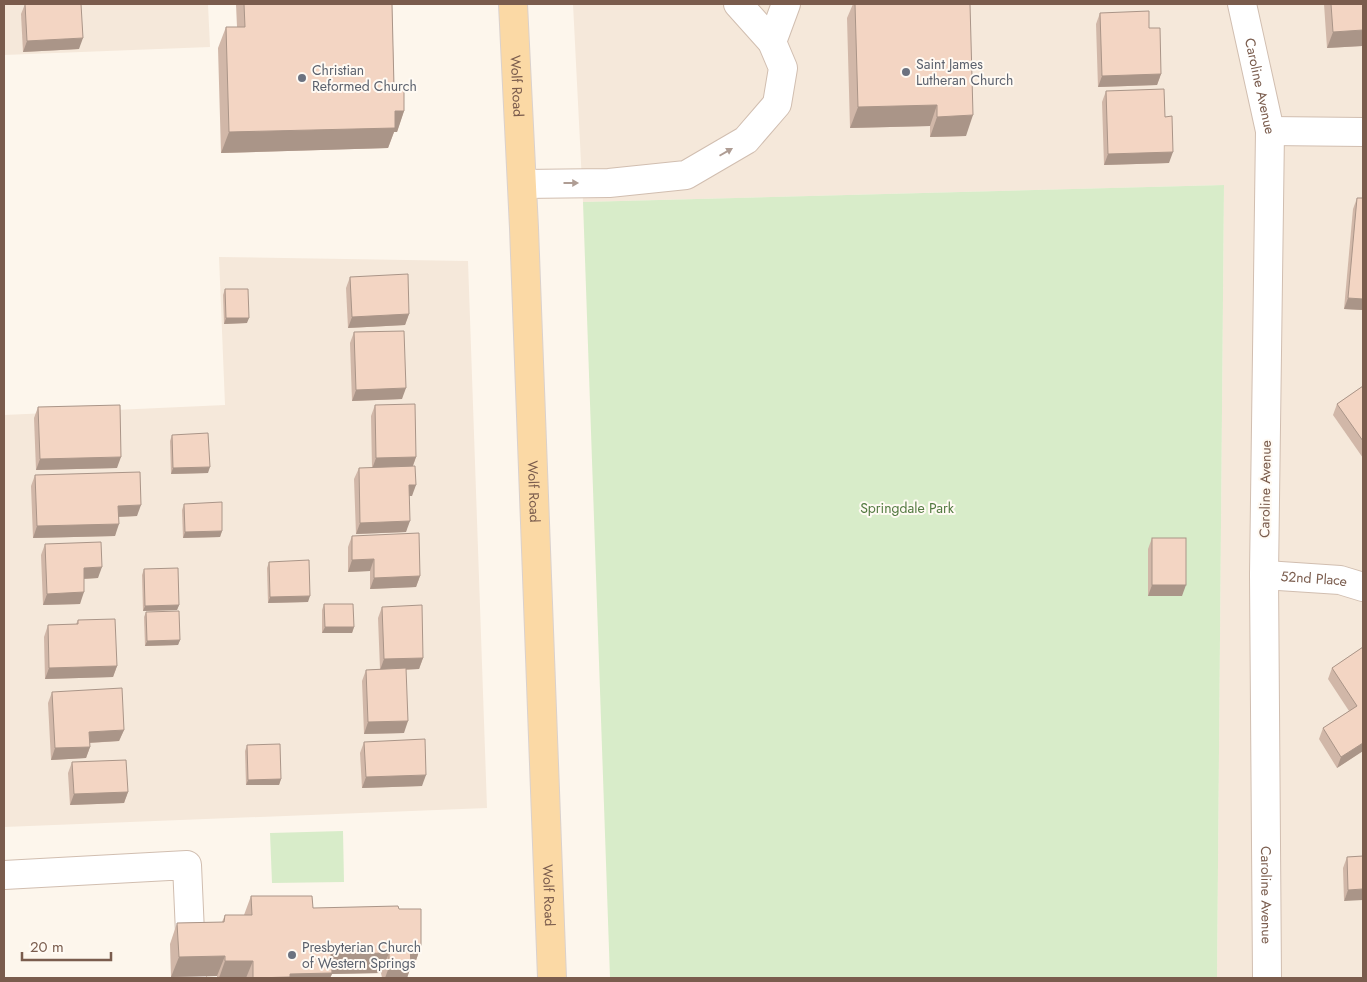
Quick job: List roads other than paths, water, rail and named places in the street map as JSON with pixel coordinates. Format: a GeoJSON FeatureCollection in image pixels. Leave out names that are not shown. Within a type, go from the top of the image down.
{"type":"FeatureCollection","features":[{"type":"Feature","properties":{"kind":"main road","name":"Wolf Road"},"geometry":{"type":"LineString","coordinates":[[513,4],[522,184],[552,978]]}},
{"type":"Feature","properties":{"kind":"street"},"geometry":{"type":"LineString","coordinates":[[522,184],[609,183],[686,175],[746,140],[777,104],[783,68],[772,42],[738,4]]}},
{"type":"Feature","properties":{"kind":"street"},"geometry":{"type":"LineString","coordinates":[[772,42],[786,4]]}},
{"type":"Feature","properties":{"kind":"street","name":"Caroline Avenue"},"geometry":{"type":"LineString","coordinates":[[1242,4],[1270,131],[1264,575],[1267,978]]}},
{"type":"Feature","properties":{"kind":"street"},"geometry":{"type":"LineString","coordinates":[[1270,131],[1363,132]]}},
{"type":"Feature","properties":{"kind":"street","name":"52nd Place"},"geometry":{"type":"LineString","coordinates":[[1264,575],[1340,580],[1363,587]]}},
{"type":"Feature","properties":{"kind":"street"},"geometry":{"type":"LineString","coordinates":[[4,875],[187,865],[192,978]]}},
{"type":"Feature","properties":{"kind":"place","name":"Saint James Lutheran Church"},"geometry":{"type":"Point","coordinates":[906,72]}},
{"type":"Feature","properties":{"kind":"place","name":"Christian Reformed Church"},"geometry":{"type":"Point","coordinates":[302,78]}},
{"type":"Feature","properties":{"kind":"place","name":"Presbyterian Church of Western Springs"},"geometry":{"type":"Point","coordinates":[292,955]}},
{"type":"Feature","properties":{"kind":"park label","name":"Springdale Park"},"geometry":{"type":"Point","coordinates":[907,508]}}]}
